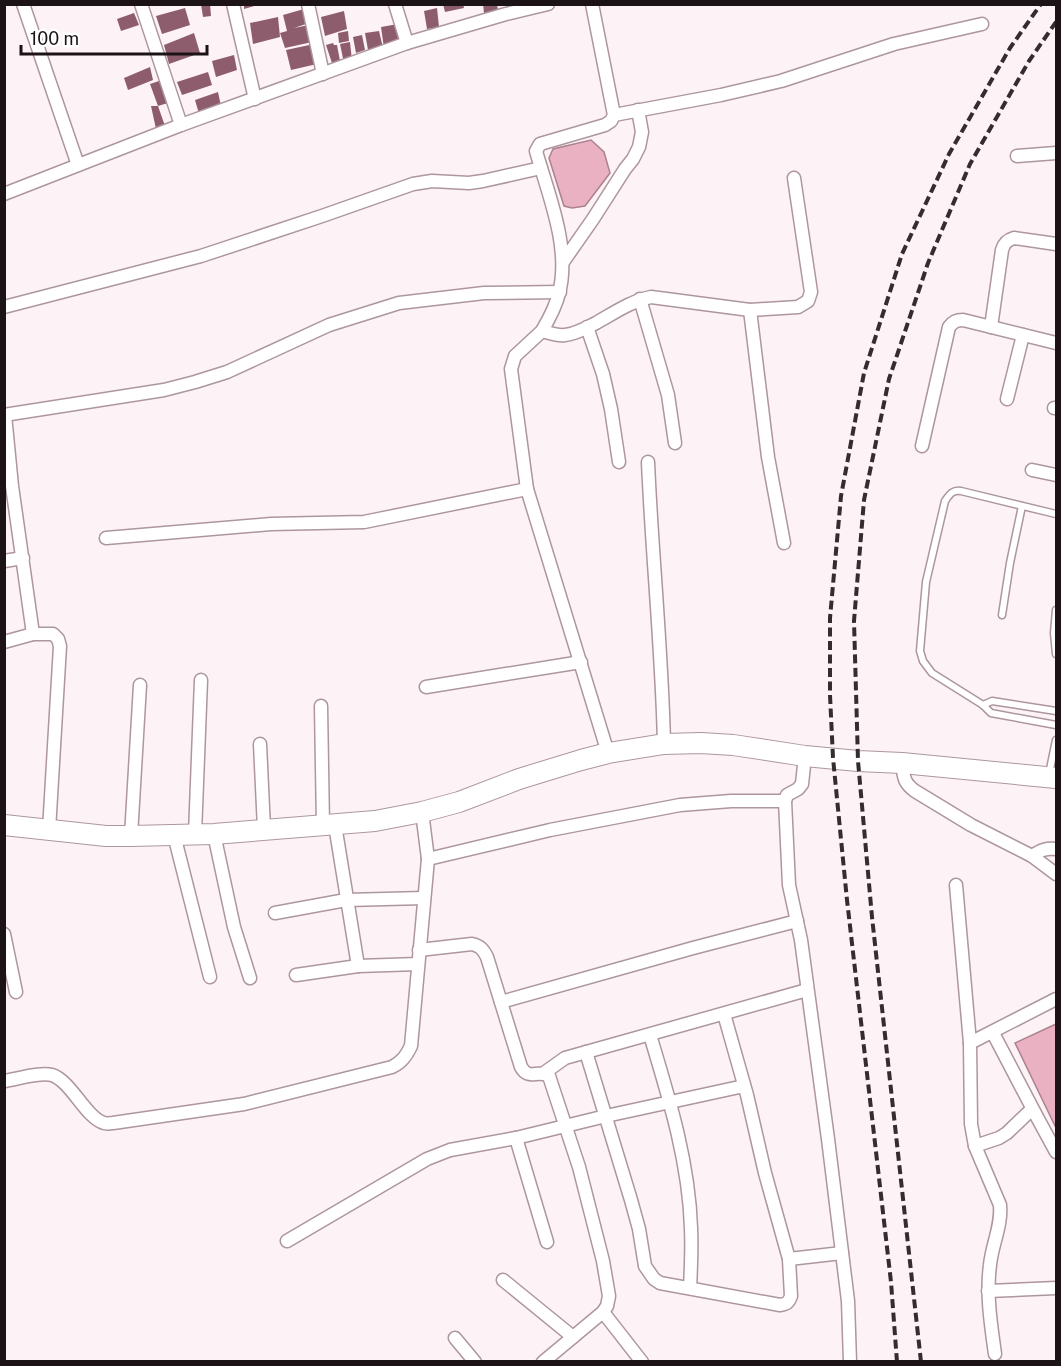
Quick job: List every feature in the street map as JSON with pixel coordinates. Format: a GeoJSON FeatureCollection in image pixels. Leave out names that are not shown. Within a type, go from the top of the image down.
{"type":"FeatureCollection","features":[{"type":"Feature","properties":{"kind":"highway"},"geometry":{"type":"LineString","coordinates":[[4,825],[131,837],[205,834],[375,821],[459,802],[519,779],[608,753],[664,744],[733,745],[805,756],[1052,778]]}},
{"type":"Feature","properties":{"kind":"street"},"geometry":{"type":"LineString","coordinates":[[23,4],[78,165]]}},
{"type":"Feature","properties":{"kind":"street"},"geometry":{"type":"LineString","coordinates":[[141,4],[182,125]]}},
{"type":"Feature","properties":{"kind":"street"},"geometry":{"type":"LineString","coordinates":[[234,4],[255,99]]}},
{"type":"Feature","properties":{"kind":"street"},"geometry":{"type":"LineString","coordinates":[[308,4],[323,74]]}},
{"type":"Feature","properties":{"kind":"street"},"geometry":{"type":"LineString","coordinates":[[395,4],[407,43]]}},
{"type":"Feature","properties":{"kind":"street"},"geometry":{"type":"LineString","coordinates":[[4,194],[182,125],[407,43],[549,4]]}},
{"type":"Feature","properties":{"kind":"street"},"geometry":{"type":"LineString","coordinates":[[592,4],[614,115],[605,125],[540,144],[536,151],[558,226],[563,262],[560,292],[542,331],[524,346],[516,356],[511,369],[527,489],[608,753]]}},
{"type":"Feature","properties":{"kind":"street"},"geometry":{"type":"LineString","coordinates":[[614,115],[781,81],[894,44],[982,24]]}},
{"type":"Feature","properties":{"kind":"street"},"geometry":{"type":"LineString","coordinates":[[563,262],[639,147],[642,132],[638,110]]}},
{"type":"Feature","properties":{"kind":"street"},"geometry":{"type":"LineString","coordinates":[[1017,156],[1056,153]]}},
{"type":"Feature","properties":{"kind":"street"},"geometry":{"type":"LineString","coordinates":[[4,307],[201,256],[413,184],[432,181],[469,183],[541,168]]}},
{"type":"Feature","properties":{"kind":"street"},"geometry":{"type":"LineString","coordinates":[[542,331],[556,335],[578,332],[640,299],[651,297],[750,310],[798,307],[808,301],[811,292],[794,177]]}},
{"type":"Feature","properties":{"kind":"street"},"geometry":{"type":"LineString","coordinates":[[991,327],[1002,249],[1005,243],[1014,238],[1056,244]]}},
{"type":"Feature","properties":{"kind":"street"},"geometry":{"type":"LineString","coordinates":[[33,634],[22,558],[8,486],[5,415],[164,390],[195,382],[227,372],[329,325],[399,303],[484,293],[560,292]]}},
{"type":"Feature","properties":{"kind":"street"},"geometry":{"type":"LineString","coordinates":[[640,299],[668,394],[675,443]]}},
{"type":"Feature","properties":{"kind":"street"},"geometry":{"type":"LineString","coordinates":[[750,310],[768,457],[784,543]]}},
{"type":"Feature","properties":{"kind":"street"},"geometry":{"type":"LineString","coordinates":[[922,446],[949,327],[952,323],[963,320],[1056,343]]}},
{"type":"Feature","properties":{"kind":"street"},"geometry":{"type":"LineString","coordinates":[[587,327],[603,374],[619,462]]}},
{"type":"Feature","properties":{"kind":"street"},"geometry":{"type":"LineString","coordinates":[[1007,399],[1023,335]]}},
{"type":"Feature","properties":{"kind":"street"},"geometry":{"type":"LineString","coordinates":[[648,462],[650,524],[663,690],[664,744]]}},
{"type":"Feature","properties":{"kind":"street"},"geometry":{"type":"LineString","coordinates":[[1032,470],[1056,475]]}},
{"type":"Feature","properties":{"kind":"street"},"geometry":{"type":"LineString","coordinates":[[105,538],[271,524],[364,522],[527,489]]}},
{"type":"Feature","properties":{"kind":"street"},"geometry":{"type":"LineString","coordinates":[[4,561],[22,558]]}},
{"type":"Feature","properties":{"kind":"street"},"geometry":{"type":"LineString","coordinates":[[4,642],[33,634],[53,634],[60,646],[49,830]]}},
{"type":"Feature","properties":{"kind":"street"},"geometry":{"type":"LineString","coordinates":[[426,687],[581,662]]}},
{"type":"Feature","properties":{"kind":"street"},"geometry":{"type":"LineString","coordinates":[[201,680],[205,834],[250,978]]}},
{"type":"Feature","properties":{"kind":"street"},"geometry":{"type":"LineString","coordinates":[[131,837],[140,685]]}},
{"type":"Feature","properties":{"kind":"street"},"geometry":{"type":"LineString","coordinates":[[321,706],[329,825],[358,966]]}},
{"type":"Feature","properties":{"kind":"street"},"geometry":{"type":"LineString","coordinates":[[260,744],[264,830]]}},
{"type":"Feature","properties":{"kind":"street"},"geometry":{"type":"LineString","coordinates":[[805,756],[802,784],[787,795],[785,801],[789,885],[801,940],[842,1253],[848,1301],[850,1362]]}},
{"type":"Feature","properties":{"kind":"street"},"geometry":{"type":"LineString","coordinates":[[902,763],[904,780],[915,791],[971,825],[1032,856],[1056,874]]}},
{"type":"Feature","properties":{"kind":"street"},"geometry":{"type":"LineString","coordinates":[[428,859],[550,830],[680,805],[731,801],[785,801]]}},
{"type":"Feature","properties":{"kind":"street"},"geometry":{"type":"LineString","coordinates":[[4,1081],[51,1075],[64,1083],[104,1124],[244,1104],[392,1067],[401,1062],[411,1047],[428,859],[422,812]]}},
{"type":"Feature","properties":{"kind":"street"},"geometry":{"type":"LineString","coordinates":[[174,835],[210,977]]}},
{"type":"Feature","properties":{"kind":"street"},"geometry":{"type":"LineString","coordinates":[[1032,856],[1047,848],[1056,849]]}},
{"type":"Feature","properties":{"kind":"street"},"geometry":{"type":"LineString","coordinates":[[956,885],[970,1043],[971,1124],[975,1146],[1000,1204],[1001,1215],[990,1264],[988,1291],[994,1354]]}},
{"type":"Feature","properties":{"kind":"street"},"geometry":{"type":"LineString","coordinates":[[275,913],[346,900],[424,898]]}},
{"type":"Feature","properties":{"kind":"street"},"geometry":{"type":"LineString","coordinates":[[501,1002],[797,921]]}},
{"type":"Feature","properties":{"kind":"street"},"geometry":{"type":"LineString","coordinates":[[4,934],[16,992]]}},
{"type":"Feature","properties":{"kind":"street"},"geometry":{"type":"LineString","coordinates":[[419,950],[472,944],[484,950],[520,1067],[528,1075],[544,1073],[565,1058],[807,990]]}},
{"type":"Feature","properties":{"kind":"street"},"geometry":{"type":"LineString","coordinates":[[296,975],[358,966],[418,964]]}},
{"type":"Feature","properties":{"kind":"street"},"geometry":{"type":"LineString","coordinates":[[970,1043],[1056,999]]}},
{"type":"Feature","properties":{"kind":"street"},"geometry":{"type":"LineString","coordinates":[[586,1052],[639,1229],[645,1266],[654,1279],[660,1283],[786,1305],[791,1296],[789,1258],[724,1014]]}},
{"type":"Feature","properties":{"kind":"street"},"geometry":{"type":"LineString","coordinates":[[993,1033],[1056,1152]]}},
{"type":"Feature","properties":{"kind":"street"},"geometry":{"type":"LineString","coordinates":[[650,1035],[670,1101],[689,1200],[692,1249],[690,1288]]}},
{"type":"Feature","properties":{"kind":"street"},"geometry":{"type":"LineString","coordinates":[[543,1362],[603,1312],[609,1296],[603,1261],[579,1167],[552,1081],[544,1073]]}},
{"type":"Feature","properties":{"kind":"street"},"geometry":{"type":"LineString","coordinates":[[287,1241],[440,1153],[744,1086]]}},
{"type":"Feature","properties":{"kind":"street"},"geometry":{"type":"LineString","coordinates":[[975,1146],[999,1138],[1032,1109]]}},
{"type":"Feature","properties":{"kind":"street"},"geometry":{"type":"LineString","coordinates":[[516,1138],[547,1242]]}},
{"type":"Feature","properties":{"kind":"street"},"geometry":{"type":"LineString","coordinates":[[789,1258],[842,1253]]}},
{"type":"Feature","properties":{"kind":"street"},"geometry":{"type":"LineString","coordinates":[[503,1280],[573,1337]]}},
{"type":"Feature","properties":{"kind":"street"},"geometry":{"type":"LineString","coordinates":[[988,1291],[1056,1288]]}},
{"type":"Feature","properties":{"kind":"street"},"geometry":{"type":"LineString","coordinates":[[603,1312],[642,1362]]}},
{"type":"Feature","properties":{"kind":"street"},"geometry":{"type":"LineString","coordinates":[[455,1338],[475,1362]]}},
{"type":"Feature","properties":{"kind":"lane"},"geometry":{"type":"LineString","coordinates":[[1056,513],[961,491],[954,490],[950,494],[945,501],[926,582],[920,651],[923,661],[932,673],[983,705],[991,713],[1056,725]]}},
{"type":"Feature","properties":{"kind":"lane"},"geometry":{"type":"LineString","coordinates":[[1002,615],[1022,506]]}},
{"type":"Feature","properties":{"kind":"lane"},"geometry":{"type":"LineString","coordinates":[[1056,610],[1054,633],[1056,654]]}},
{"type":"Feature","properties":{"kind":"lane"},"geometry":{"type":"LineString","coordinates":[[983,705],[992,701],[1056,711]]}},
{"type":"Feature","properties":{"kind":"lane"},"geometry":{"type":"LineString","coordinates":[[1052,778],[1056,740]]}},
{"type":"Feature","properties":{"kind":"shaded area"},"geometry":{"type":"Polygon","coordinates":[[[591,140],[604,152],[610,173],[585,206],[572,208],[564,206],[549,158],[553,149],[591,140]]]}},
{"type":"Feature","properties":{"kind":"shaded area"},"geometry":{"type":"Polygon","coordinates":[[[1056,1024],[1056,1128],[1015,1043],[1056,1024]]]}},
{"type":"Feature","properties":{"kind":"building"},"geometry":{"type":"Polygon","coordinates":[[[201,4],[210,4],[211,16],[203,17],[201,4]]]}},
{"type":"Feature","properties":{"kind":"building"},"geometry":{"type":"Polygon","coordinates":[[[244,4],[258,4],[258,5],[244,9],[244,4]]]}},
{"type":"Feature","properties":{"kind":"building"},"geometry":{"type":"Polygon","coordinates":[[[443,4],[463,4],[464,8],[445,12],[443,4]]]}},
{"type":"Feature","properties":{"kind":"building"},"geometry":{"type":"Polygon","coordinates":[[[483,4],[497,4],[498,11],[484,13],[483,4]]]}},
{"type":"Feature","properties":{"kind":"building"},"geometry":{"type":"Polygon","coordinates":[[[185,8],[190,25],[162,34],[156,16],[185,8]]]}},
{"type":"Feature","properties":{"kind":"building"},"geometry":{"type":"Polygon","coordinates":[[[437,8],[439,27],[427,29],[424,11],[437,8]]]}},
{"type":"Feature","properties":{"kind":"building"},"geometry":{"type":"Polygon","coordinates":[[[304,9],[306,24],[294,28],[309,25],[312,42],[285,48],[280,33],[287,31],[283,15],[304,9]]]}},
{"type":"Feature","properties":{"kind":"building"},"geometry":{"type":"Polygon","coordinates":[[[344,11],[347,29],[325,36],[321,17],[344,11]]]}},
{"type":"Feature","properties":{"kind":"building"},"geometry":{"type":"Polygon","coordinates":[[[134,13],[139,25],[121,31],[117,19],[134,13]]]}},
{"type":"Feature","properties":{"kind":"building"},"geometry":{"type":"Polygon","coordinates":[[[278,17],[280,37],[253,44],[250,23],[278,17]]]}},
{"type":"Feature","properties":{"kind":"building"},"geometry":{"type":"Polygon","coordinates":[[[398,24],[405,42],[384,48],[381,27],[398,24]]]}},
{"type":"Feature","properties":{"kind":"building"},"geometry":{"type":"Polygon","coordinates":[[[348,31],[349,41],[339,43],[338,33],[348,31]]]}},
{"type":"Feature","properties":{"kind":"building"},"geometry":{"type":"Polygon","coordinates":[[[379,31],[383,48],[368,50],[365,33],[379,31]]]}},
{"type":"Feature","properties":{"kind":"building"},"geometry":{"type":"Polygon","coordinates":[[[194,33],[200,53],[169,64],[164,45],[194,33]]]}},
{"type":"Feature","properties":{"kind":"building"},"geometry":{"type":"Polygon","coordinates":[[[362,35],[365,50],[356,53],[353,37],[362,35]]]}},
{"type":"Feature","properties":{"kind":"building"},"geometry":{"type":"Polygon","coordinates":[[[350,42],[352,61],[344,63],[340,44],[350,42]]]}},
{"type":"Feature","properties":{"kind":"building"},"geometry":{"type":"Polygon","coordinates":[[[333,43],[337,45],[340,61],[332,63],[326,45],[333,43]]]}},
{"type":"Feature","properties":{"kind":"building"},"geometry":{"type":"Polygon","coordinates":[[[314,44],[317,64],[291,70],[286,50],[314,44]]]}},
{"type":"Feature","properties":{"kind":"building"},"geometry":{"type":"Polygon","coordinates":[[[234,55],[237,70],[216,77],[212,61],[234,55]]]}},
{"type":"Feature","properties":{"kind":"building"},"geometry":{"type":"Polygon","coordinates":[[[150,67],[153,80],[128,90],[124,78],[150,67]]]}},
{"type":"Feature","properties":{"kind":"building"},"geometry":{"type":"Polygon","coordinates":[[[208,72],[212,85],[182,95],[177,82],[208,72]]]}},
{"type":"Feature","properties":{"kind":"building"},"geometry":{"type":"Polygon","coordinates":[[[162,80],[168,103],[158,106],[150,84],[162,80]]]}},
{"type":"Feature","properties":{"kind":"building"},"geometry":{"type":"Polygon","coordinates":[[[218,92],[221,106],[199,114],[195,100],[218,92]]]}},
{"type":"Feature","properties":{"kind":"building"},"geometry":{"type":"Polygon","coordinates":[[[151,106],[158,106],[165,126],[156,129],[151,106]]]}},
{"type":"Feature","properties":{"kind":"railway"},"geometry":{"type":"LineString","coordinates":[[897,1362],[891,1282],[833,758],[830,618],[841,496],[864,373],[902,254],[949,154],[1010,48],[1041,4]]}},
{"type":"Feature","properties":{"kind":"railway"},"geometry":{"type":"LineString","coordinates":[[921,1362],[872,917],[858,761],[854,621],[864,500],[889,379],[928,263],[970,164],[1029,61],[1056,22]]}}]}
